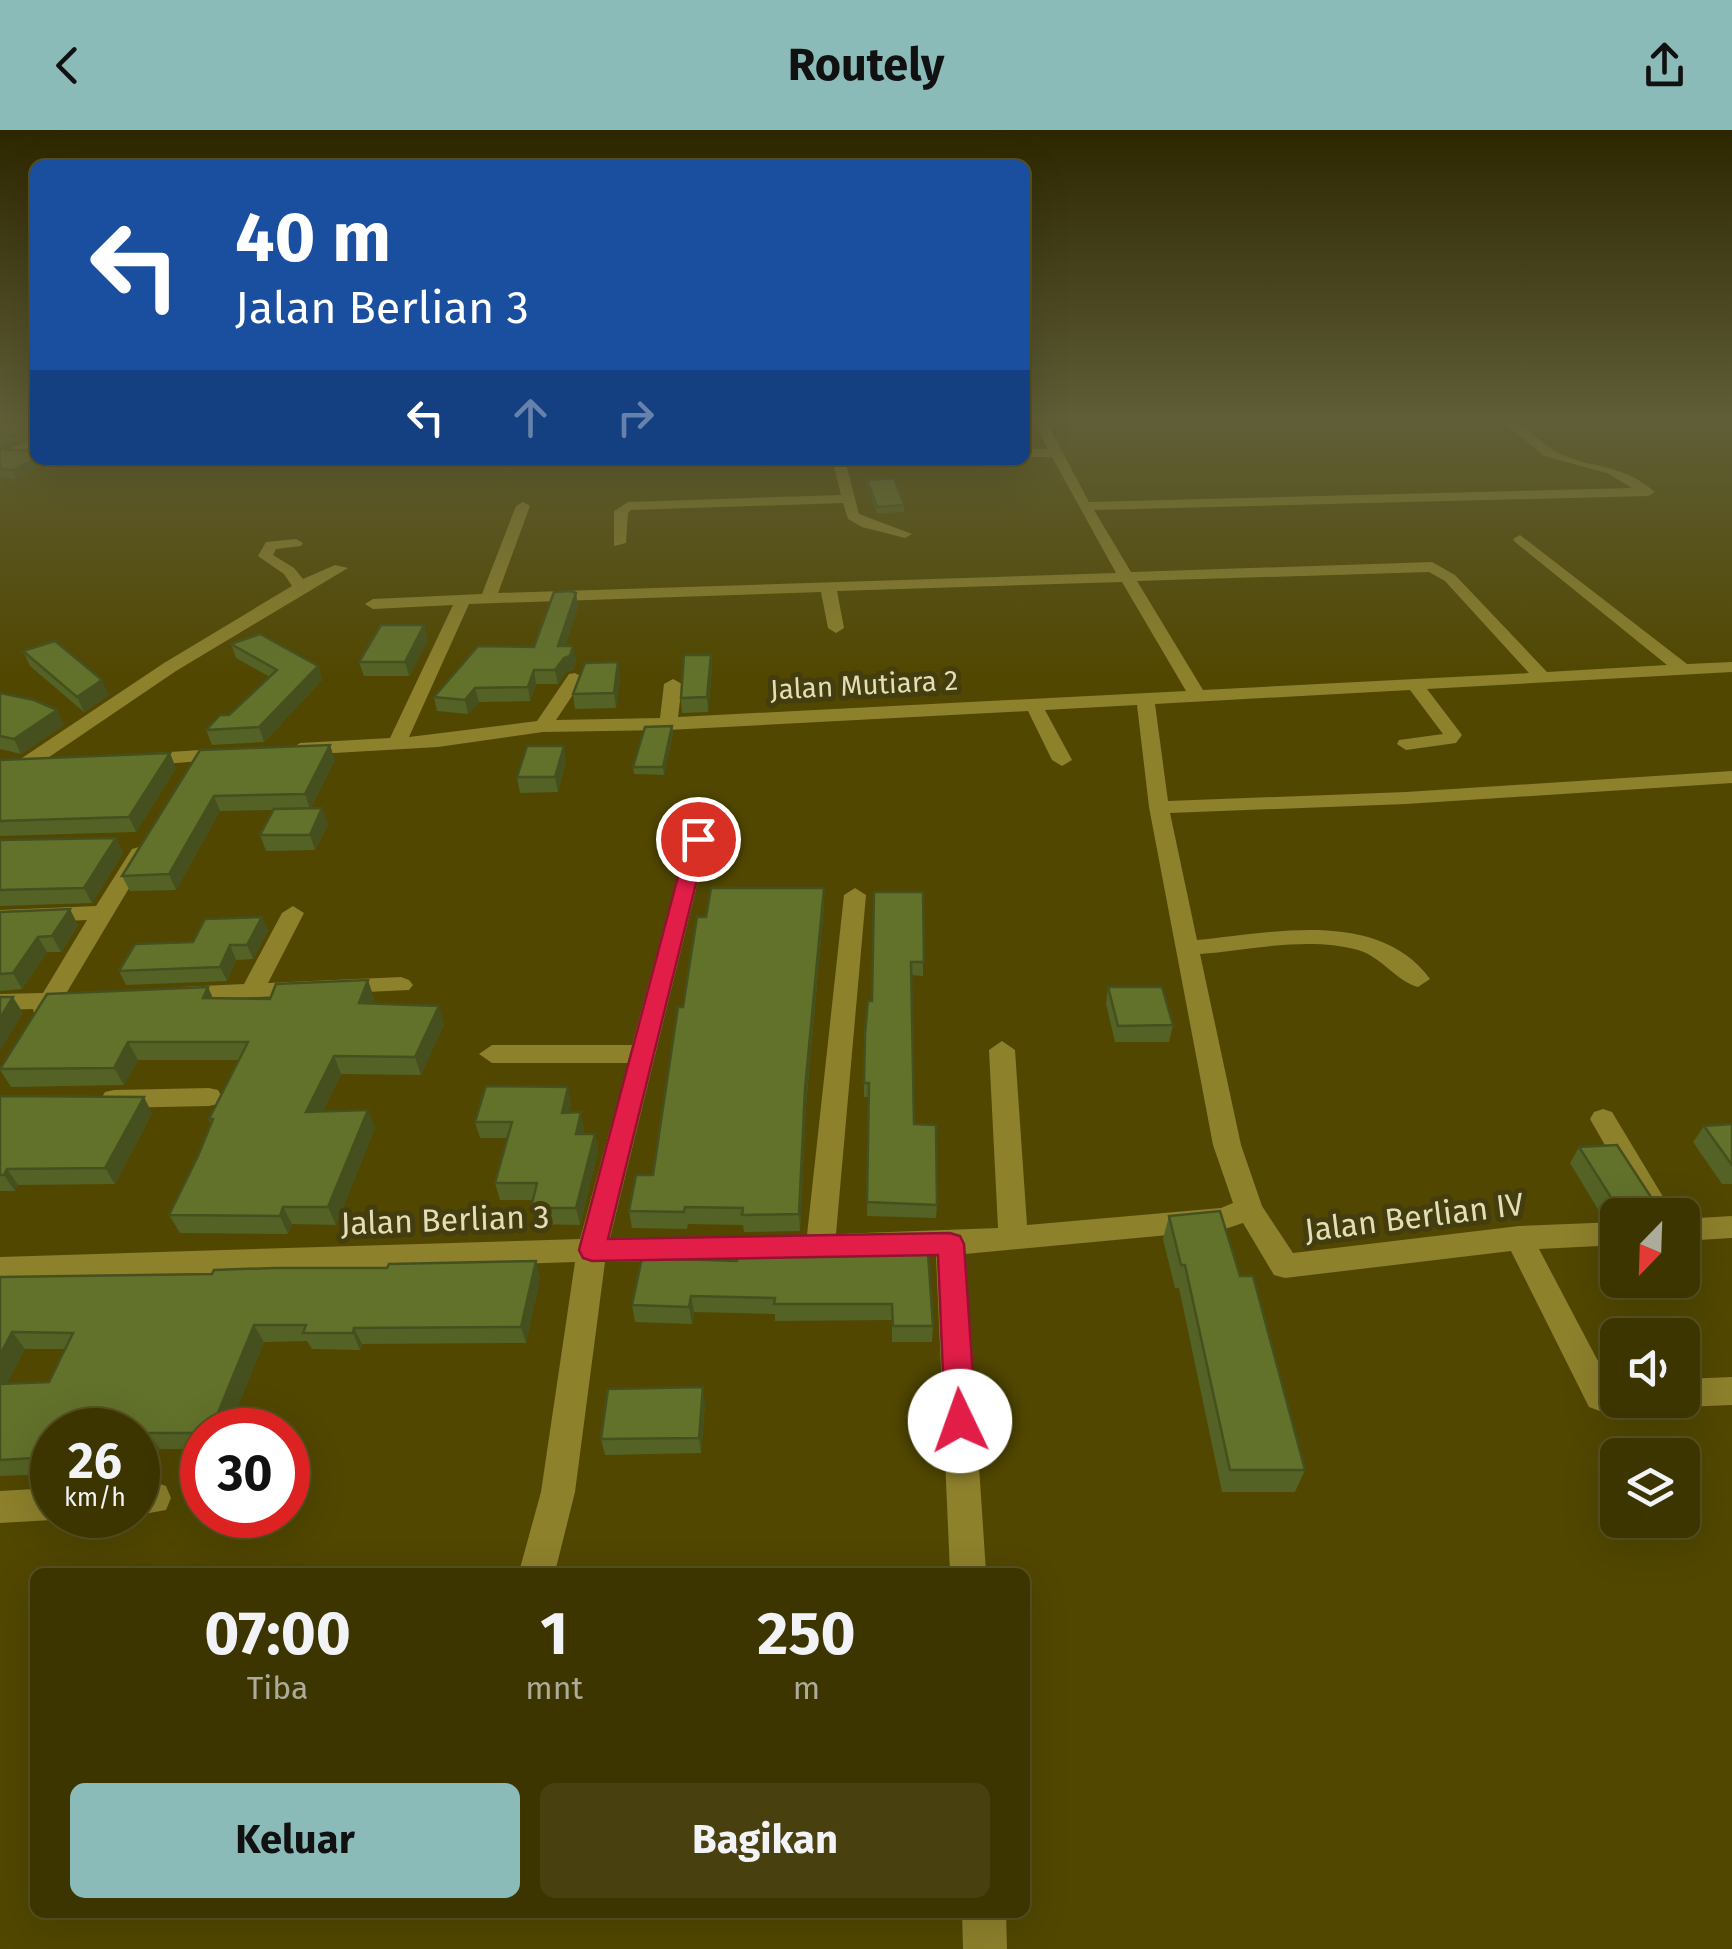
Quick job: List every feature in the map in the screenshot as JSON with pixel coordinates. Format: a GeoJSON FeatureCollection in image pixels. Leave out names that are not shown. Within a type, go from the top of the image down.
{"type":"FeatureCollection","features":[{"type":"Feature","properties":{"kind":"street"},"geometry":{"type":"LineString","coordinates":[[488,598],[522,506]]}},
{"type":"Feature","properties":{"kind":"street"},"geometry":{"type":"LineString","coordinates":[[619,543],[621,510],[632,506]]}},
{"type":"Feature","properties":{"kind":"street"},"geometry":{"type":"LineString","coordinates":[[851,506],[858,520],[906,534]]}},
{"type":"Feature","properties":{"kind":"street"},"geometry":{"type":"LineString","coordinates":[[1089,506],[1084,506],[1196,694]]}},
{"type":"Feature","properties":{"kind":"street"},"geometry":{"type":"LineString","coordinates":[[1520,539],[1682,669]]}},
{"type":"Feature","properties":{"kind":"street"},"geometry":{"type":"LineString","coordinates":[[296,543],[274,544],[265,556],[289,571],[301,588]]}},
{"type":"Feature","properties":{"kind":"street"},"geometry":{"type":"LineString","coordinates":[[373,604],[1432,567],[1450,578],[1540,676]]}},
{"type":"Feature","properties":{"kind":"street"},"geometry":{"type":"LineString","coordinates":[[23,766],[170,667],[340,568]]}},
{"type":"Feature","properties":{"kind":"street"},"geometry":{"type":"LineString","coordinates":[[828,586],[836,628]]}},
{"type":"Feature","properties":{"kind":"street"},"geometry":{"type":"LineString","coordinates":[[396,743],[463,600]]}},
{"type":"Feature","properties":{"kind":"street","name":"Jalan Mutiara 2"},"geometry":{"type":"LineString","coordinates":[[287,750],[438,741],[542,726],[668,724],[1732,667]]}},
{"type":"Feature","properties":{"kind":"street"},"geometry":{"type":"LineString","coordinates":[[542,726],[575,678]]}},
{"type":"Feature","properties":{"kind":"street"},"geometry":{"type":"LineString","coordinates":[[1406,744],[1448,739],[1454,734],[1413,682]]}},
{"type":"Feature","properties":{"kind":"street"},"geometry":{"type":"LineString","coordinates":[[668,724],[673,684]]}},
{"type":"Feature","properties":{"kind":"street"},"geometry":{"type":"LineString","coordinates":[[1145,699],[1159,806],[1226,1145],[1250,1209]]}},
{"type":"Feature","properties":{"kind":"street"},"geometry":{"type":"LineString","coordinates":[[1034,705],[1062,760]]}},
{"type":"Feature","properties":{"kind":"street"},"geometry":{"type":"LineString","coordinates":[[119,762],[191,766],[250,753]]}},
{"type":"Feature","properties":{"kind":"street"},"geometry":{"type":"LineString","coordinates":[[0,767],[62,764]]}},
{"type":"Feature","properties":{"kind":"street"},"geometry":{"type":"LineString","coordinates":[[1159,806],[1406,798],[1732,777]]}},
{"type":"Feature","properties":{"kind":"street"},"geometry":{"type":"LineString","coordinates":[[538,1568],[558,1492],[592,1250],[706,808]]}},
{"type":"Feature","properties":{"kind":"street"},"geometry":{"type":"LineString","coordinates":[[30,1032],[103,914],[143,837]]}},
{"type":"Feature","properties":{"kind":"street"},"geometry":{"type":"LineString","coordinates":[[820,1246],[855,895]]}},
{"type":"Feature","properties":{"kind":"street"},"geometry":{"type":"LineString","coordinates":[[252,992],[294,913]]}},
{"type":"Feature","properties":{"kind":"street"},"geometry":{"type":"LineString","coordinates":[[0,916],[103,914]]}},
{"type":"Feature","properties":{"kind":"street"},"geometry":{"type":"LineString","coordinates":[[1189,948],[1330,938],[1361,943],[1389,954],[1418,979]]}},
{"type":"Feature","properties":{"kind":"street"},"geometry":{"type":"LineString","coordinates":[[150,996],[400,985]]}},
{"type":"Feature","properties":{"kind":"street"},"geometry":{"type":"LineString","coordinates":[[0,1002],[110,998]]}},
{"type":"Feature","properties":{"kind":"street"},"geometry":{"type":"LineString","coordinates":[[1002,1050],[1012,1238]]}},
{"type":"Feature","properties":{"kind":"street"},"geometry":{"type":"LineString","coordinates":[[492,1054],[643,1054]]}},
{"type":"Feature","properties":{"kind":"street"},"geometry":{"type":"LineString","coordinates":[[95,1099],[209,1098]]}},
{"type":"Feature","properties":{"kind":"street"},"geometry":{"type":"LineString","coordinates":[[1603,1120],[1650,1198]]}},
{"type":"Feature","properties":{"kind":"street","name":"Jalan Berlian 3"},"geometry":{"type":"LineString","coordinates":[[0,1269],[592,1250],[950,1244],[1222,1219],[1250,1209]]}},
{"type":"Feature","properties":{"kind":"street","name":"Jalan Berlian IV"},"geometry":{"type":"LineString","coordinates":[[1250,1209],[1285,1266],[1519,1238],[1600,1234]]}},
{"type":"Feature","properties":{"kind":"street"},"geometry":{"type":"LineString","coordinates":[[1700,1229],[1732,1227]]}},
{"type":"Feature","properties":{"kind":"street"},"geometry":{"type":"LineString","coordinates":[[1519,1238],[1600,1397]]}},
{"type":"Feature","properties":{"kind":"street"},"geometry":{"type":"LineString","coordinates":[[950,1244],[968,1568]]}},
{"type":"Feature","properties":{"kind":"street"},"geometry":{"type":"LineString","coordinates":[[1700,1392],[1732,1391]]}},
{"type":"Feature","properties":{"kind":"street"},"geometry":{"type":"LineString","coordinates":[[0,1507],[30,1505]]}},
{"type":"Feature","properties":{"kind":"street"},"geometry":{"type":"LineString","coordinates":[[984,1918],[986,1949]]}},
{"type":"Feature","properties":{"kind":"building"},"geometry":{"type":"Polygon","coordinates":[[[554,592],[576,593],[558,646],[573,646],[570,656],[555,670],[534,670],[528,687],[475,688],[465,700],[434,697],[478,646],[534,647],[554,592]]]}},
{"type":"Feature","properties":{"kind":"building"},"geometry":{"type":"Polygon","coordinates":[[[381,625],[424,625],[405,662],[359,662],[381,625]]]}},
{"type":"Feature","properties":{"kind":"building"},"geometry":{"type":"Polygon","coordinates":[[[260,634],[318,666],[259,727],[206,730],[220,715],[229,715],[277,670],[231,644],[260,634]]]}},
{"type":"Feature","properties":{"kind":"building"},"geometry":{"type":"Polygon","coordinates":[[[55,641],[102,680],[77,697],[23,651],[55,641]]]}},
{"type":"Feature","properties":{"kind":"building"},"geometry":{"type":"Polygon","coordinates":[[[684,655],[711,655],[707,697],[681,698],[684,655]]]}},
{"type":"Feature","properties":{"kind":"building"},"geometry":{"type":"Polygon","coordinates":[[[618,662],[614,693],[573,694],[585,663],[618,662]]]}},
{"type":"Feature","properties":{"kind":"building"},"geometry":{"type":"Polygon","coordinates":[[[0,693],[34,700],[57,710],[14,739],[0,736],[0,693]]]}},
{"type":"Feature","properties":{"kind":"building"},"geometry":{"type":"Polygon","coordinates":[[[672,726],[663,767],[633,767],[645,727],[672,726]]]}},
{"type":"Feature","properties":{"kind":"building"},"geometry":{"type":"Polygon","coordinates":[[[330,745],[305,794],[214,796],[169,874],[122,876],[200,750],[330,745]]]}},
{"type":"Feature","properties":{"kind":"building"},"geometry":{"type":"Polygon","coordinates":[[[527,746],[564,746],[555,777],[517,777],[527,746]]]}},
{"type":"Feature","properties":{"kind":"building"},"geometry":{"type":"Polygon","coordinates":[[[170,753],[129,817],[0,821],[0,760],[170,753]]]}},
{"type":"Feature","properties":{"kind":"building"},"geometry":{"type":"Polygon","coordinates":[[[322,808],[310,835],[260,835],[274,809],[322,808]]]}},
{"type":"Feature","properties":{"kind":"building"},"geometry":{"type":"Polygon","coordinates":[[[116,838],[84,888],[0,890],[0,840],[116,838]]]}},
{"type":"Feature","properties":{"kind":"building"},"geometry":{"type":"Polygon","coordinates":[[[711,888],[824,888],[805,1089],[799,1214],[742,1215],[743,1208],[629,1211],[636,1175],[653,1175],[678,1007],[683,1007],[697,917],[706,917],[711,888]]]}},
{"type":"Feature","properties":{"kind":"building"},"geometry":{"type":"Polygon","coordinates":[[[874,892],[923,892],[924,962],[911,962],[914,1124],[936,1125],[937,1205],[867,1202],[869,1083],[864,1083],[865,1034],[868,1001],[872,1001],[874,892]]]}},
{"type":"Feature","properties":{"kind":"building"},"geometry":{"type":"Polygon","coordinates":[[[70,909],[52,936],[38,937],[13,973],[0,974],[0,912],[70,909]]]}},
{"type":"Feature","properties":{"kind":"building"},"geometry":{"type":"Polygon","coordinates":[[[262,917],[247,945],[230,945],[220,967],[119,971],[135,944],[193,942],[205,919],[262,917]]]}},
{"type":"Feature","properties":{"kind":"building"},"geometry":{"type":"Polygon","coordinates":[[[368,980],[359,1003],[439,1006],[415,1057],[334,1056],[306,1112],[368,1110],[328,1207],[283,1207],[280,1216],[169,1215],[198,1156],[213,1119],[209,1119],[248,1042],[128,1042],[114,1068],[0,1069],[47,994],[208,987],[203,998],[270,999],[276,984],[368,980]]]}},
{"type":"Feature","properties":{"kind":"building"},"geometry":{"type":"Polygon","coordinates":[[[1108,987],[1162,987],[1173,1025],[1118,1026],[1108,987]]]}},
{"type":"Feature","properties":{"kind":"building"},"geometry":{"type":"Polygon","coordinates":[[[0,997],[13,997],[0,1018],[0,997]]]}},
{"type":"Feature","properties":{"kind":"building"},"geometry":{"type":"Polygon","coordinates":[[[486,1086],[568,1087],[562,1113],[581,1112],[576,1134],[595,1134],[576,1208],[531,1208],[537,1183],[495,1183],[512,1122],[475,1122],[486,1086]]]}},
{"type":"Feature","properties":{"kind":"building"},"geometry":{"type":"Polygon","coordinates":[[[0,1096],[144,1097],[105,1168],[7,1169],[0,1175],[0,1096]]]}},
{"type":"Feature","properties":{"kind":"building"},"geometry":{"type":"Polygon","coordinates":[[[1732,1124],[1732,1165],[1704,1126],[1732,1124]]]}},
{"type":"Feature","properties":{"kind":"building"},"geometry":{"type":"Polygon","coordinates":[[[1617,1145],[1651,1197],[1611,1198],[1579,1147],[1617,1145]]]}},
{"type":"Feature","properties":{"kind":"building"},"geometry":{"type":"Polygon","coordinates":[[[1220,1211],[1240,1276],[1253,1276],[1305,1470],[1230,1470],[1185,1265],[1181,1265],[1169,1216],[1220,1211]]]}},
{"type":"Feature","properties":{"kind":"building"},"geometry":{"type":"Polygon","coordinates":[[[796,1246],[796,1250],[845,1252],[880,1248],[880,1253],[928,1253],[933,1326],[893,1326],[892,1304],[774,1304],[775,1298],[691,1296],[689,1307],[632,1305],[642,1258],[737,1261],[739,1247],[796,1246]]]}},
{"type":"Feature","properties":{"kind":"building"},"geometry":{"type":"Polygon","coordinates":[[[536,1261],[521,1327],[354,1328],[353,1333],[303,1333],[306,1325],[254,1325],[220,1408],[180,1408],[180,1433],[160,1433],[160,1408],[30,1408],[30,1458],[0,1460],[0,1384],[49,1382],[73,1333],[12,1332],[0,1355],[0,1277],[212,1274],[214,1270],[387,1268],[389,1264],[536,1261]]]}},
{"type":"Feature","properties":{"kind":"building"},"geometry":{"type":"Polygon","coordinates":[[[703,1387],[699,1438],[601,1439],[608,1389],[703,1387]]]}},
{"type":"Feature","properties":{"kind":"route"},"geometry":{"type":"LineString","coordinates":[[698,839],[592,1250],[950,1244],[960,1421]]}}]}
